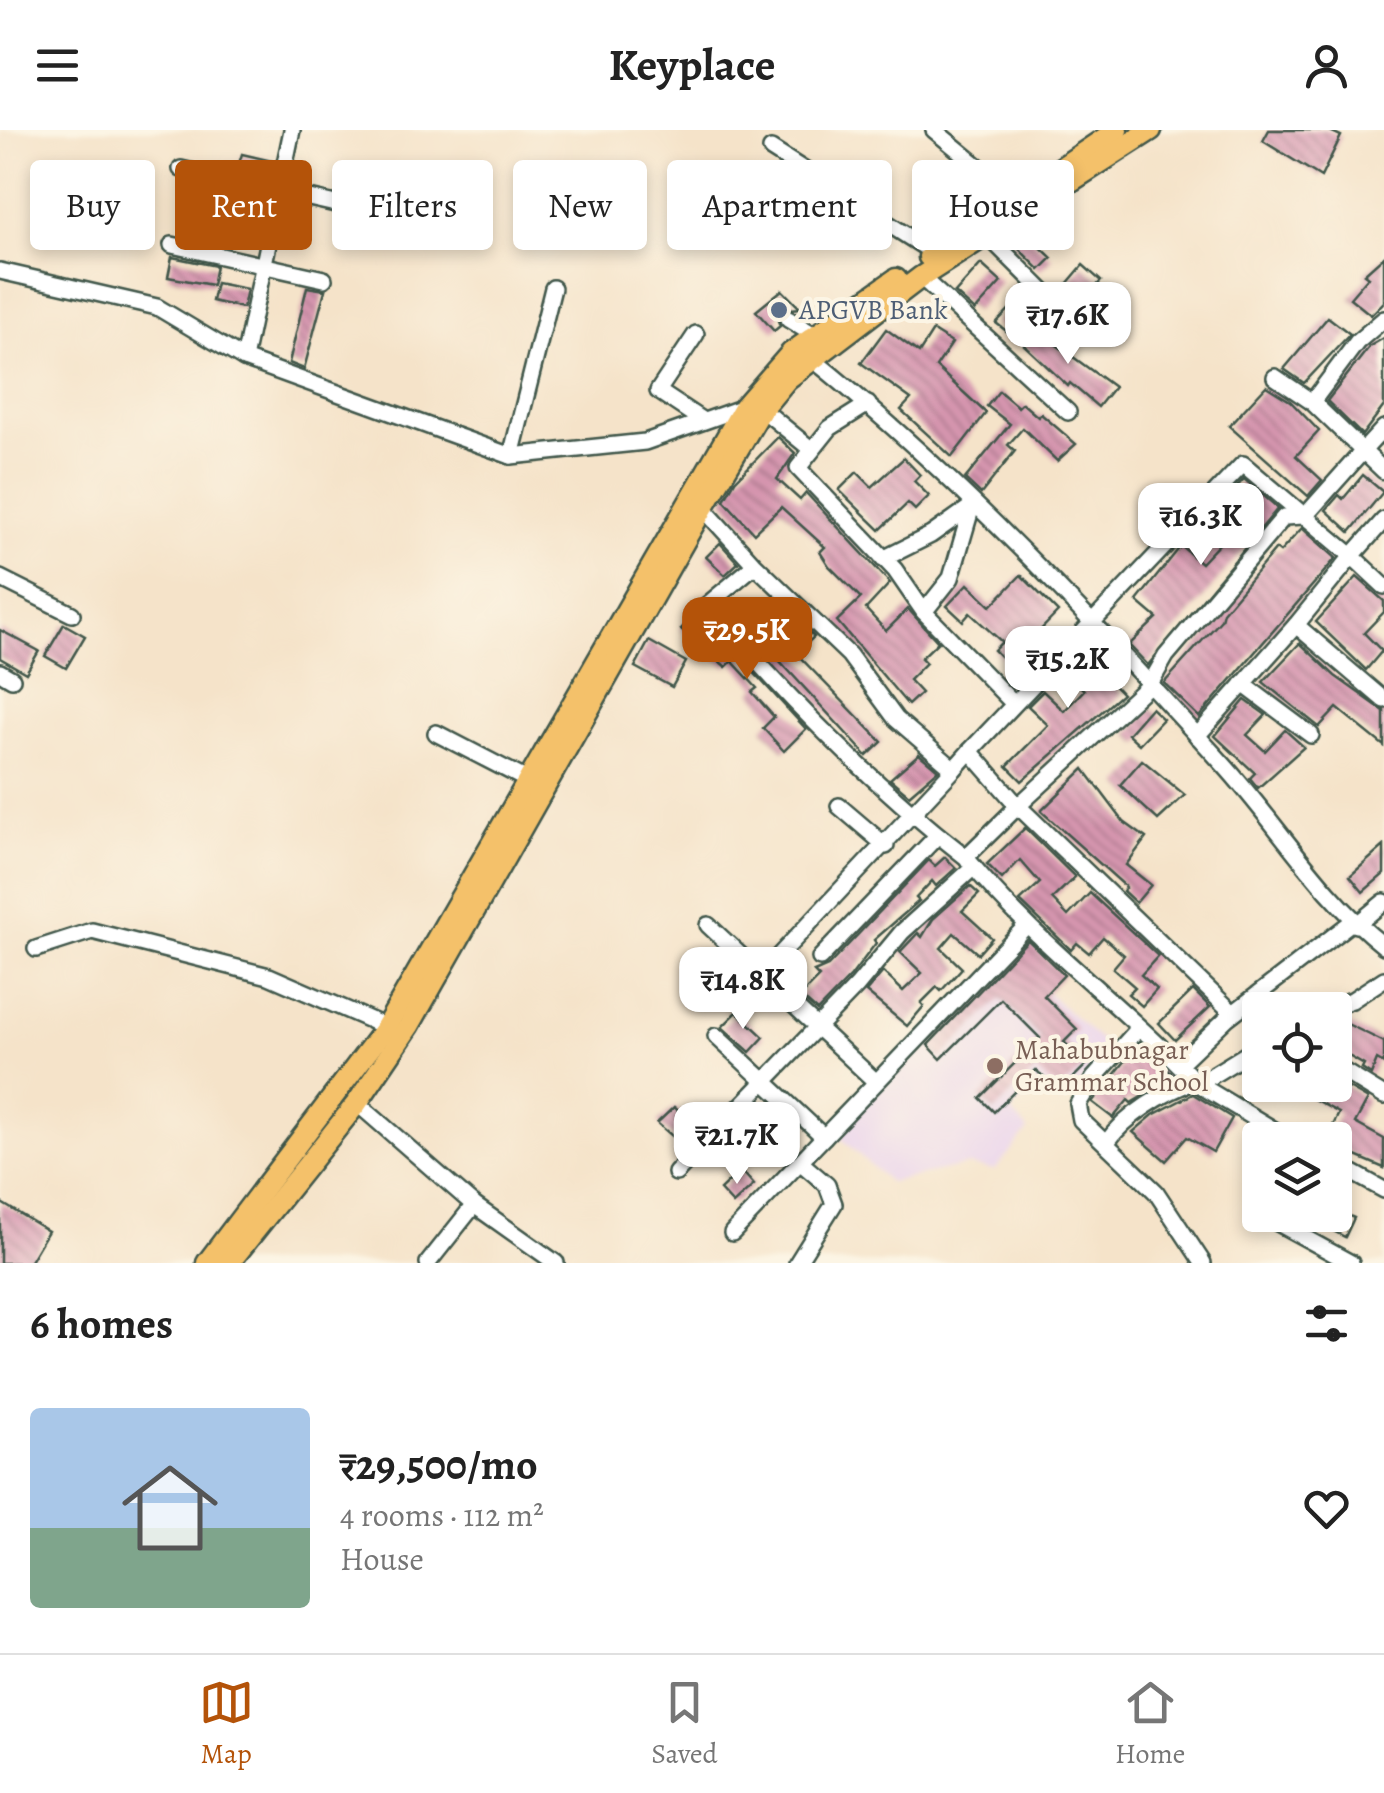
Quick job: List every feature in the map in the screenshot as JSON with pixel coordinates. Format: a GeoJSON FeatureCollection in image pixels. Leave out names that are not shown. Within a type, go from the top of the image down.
{"type":"FeatureCollection","features":[{"type":"Feature","properties":{"kind":"main road"},"geometry":{"type":"LineString","coordinates":[[1073,160],[1117,130]]}},
{"type":"Feature","properties":{"kind":"main road"},"geometry":{"type":"LineString","coordinates":[[1074,180],[1150,130]]}},
{"type":"Feature","properties":{"kind":"main road"},"geometry":{"type":"LineString","coordinates":[[207,1263],[386,1028],[528,780],[753,408],[791,353],[939,250]]}},
{"type":"Feature","properties":{"kind":"main road"},"geometry":{"type":"LineString","coordinates":[[229,1263],[356,1102],[409,1026],[702,508],[753,408],[810,357],[967,250]]}},
{"type":"Feature","properties":{"kind":"street"},"geometry":{"type":"LineString","coordinates":[[287,160],[292,130]]}},
{"type":"Feature","properties":{"kind":"street"},"geometry":{"type":"LineString","coordinates":[[934,130],[971,160]]}},
{"type":"Feature","properties":{"kind":"street"},"geometry":{"type":"LineString","coordinates":[[772,149],[934,253]]}},
{"type":"Feature","properties":{"kind":"street"},"geometry":{"type":"LineString","coordinates":[[172,245],[324,279]]}},
{"type":"Feature","properties":{"kind":"street"},"geometry":{"type":"LineString","coordinates":[[244,359],[269,250]]}},
{"type":"Feature","properties":{"kind":"street"},"geometry":{"type":"LineString","coordinates":[[1001,250],[1071,319]]}},
{"type":"Feature","properties":{"kind":"street"},"geometry":{"type":"LineString","coordinates":[[0,271],[157,307],[244,359],[511,456],[645,442],[753,408]]}},
{"type":"Feature","properties":{"kind":"street"},"geometry":{"type":"LineString","coordinates":[[921,278],[1068,412]]}},
{"type":"Feature","properties":{"kind":"street"},"geometry":{"type":"LineString","coordinates":[[511,456],[553,288]]}},
{"type":"Feature","properties":{"kind":"street"},"geometry":{"type":"LineString","coordinates":[[788,319],[814,335]]}},
{"type":"Feature","properties":{"kind":"street"},"geometry":{"type":"LineString","coordinates":[[1312,402],[1358,342],[1384,319]]}},
{"type":"Feature","properties":{"kind":"street"},"geometry":{"type":"LineString","coordinates":[[696,334],[658,390],[703,422]]}},
{"type":"Feature","properties":{"kind":"street"},"geometry":{"type":"LineString","coordinates":[[810,357],[868,404],[1093,625],[1266,811],[1355,923],[1384,946]]}},
{"type":"Feature","properties":{"kind":"street"},"geometry":{"type":"LineString","coordinates":[[1275,377],[1312,402],[1384,472]]}},
{"type":"Feature","properties":{"kind":"street"},"geometry":{"type":"LineString","coordinates":[[718,402],[753,408],[812,450]]}},
{"type":"Feature","properties":{"kind":"street"},"geometry":{"type":"LineString","coordinates":[[868,404],[830,428],[798,468],[883,559],[924,612],[1013,702]]}},
{"type":"Feature","properties":{"kind":"street"},"geometry":{"type":"LineString","coordinates":[[676,1173],[815,1030],[1018,806],[1150,684],[1166,656],[1284,517],[1305,516],[1384,428]]}},
{"type":"Feature","properties":{"kind":"street"},"geometry":{"type":"LineString","coordinates":[[760,976],[969,757],[970,750],[1006,716],[1013,702],[1093,625],[1243,464],[1384,586]]}},
{"type":"Feature","properties":{"kind":"street"},"geometry":{"type":"LineString","coordinates":[[883,559],[931,536],[972,506]]}},
{"type":"Feature","properties":{"kind":"street"},"geometry":{"type":"LineString","coordinates":[[924,612],[951,578],[972,506]]}},
{"type":"Feature","properties":{"kind":"street"},"geometry":{"type":"LineString","coordinates":[[702,508],[755,565],[850,655],[896,719],[954,769]]}},
{"type":"Feature","properties":{"kind":"street"},"geometry":{"type":"LineString","coordinates":[[1197,736],[1384,520]]}},
{"type":"Feature","properties":{"kind":"street"},"geometry":{"type":"LineString","coordinates":[[755,565],[707,605],[772,679],[912,816],[970,862],[1026,926],[1196,1082],[1262,1122]]}},
{"type":"Feature","properties":{"kind":"street"},"geometry":{"type":"LineString","coordinates":[[0,578],[72,614]]}},
{"type":"Feature","properties":{"kind":"street"},"geometry":{"type":"LineString","coordinates":[[1296,625],[1384,700]]}},
{"type":"Feature","properties":{"kind":"street"},"geometry":{"type":"LineString","coordinates":[[1243,684],[1311,736]]}},
{"type":"Feature","properties":{"kind":"street"},"geometry":{"type":"LineString","coordinates":[[436,733],[528,780]]}},
{"type":"Feature","properties":{"kind":"street"},"geometry":{"type":"LineString","coordinates":[[970,750],[1018,806],[1233,1013]]}},
{"type":"Feature","properties":{"kind":"street"},"geometry":{"type":"LineString","coordinates":[[839,806],[886,846]]}},
{"type":"Feature","properties":{"kind":"street"},"geometry":{"type":"LineString","coordinates":[[820,958],[938,835]]}},
{"type":"Feature","properties":{"kind":"street"},"geometry":{"type":"LineString","coordinates":[[1178,1064],[1233,1013],[1384,902]]}},
{"type":"Feature","properties":{"kind":"street"},"geometry":{"type":"LineString","coordinates":[[708,926],[815,1030],[876,1082]]}},
{"type":"Feature","properties":{"kind":"street"},"geometry":{"type":"LineString","coordinates":[[732,1233],[1026,926]]}},
{"type":"Feature","properties":{"kind":"street"},"geometry":{"type":"LineString","coordinates":[[36,949],[92,931],[269,976],[386,1028]]}},
{"type":"Feature","properties":{"kind":"street"},"geometry":{"type":"LineString","coordinates":[[1352,1000],[1384,978]]}},
{"type":"Feature","properties":{"kind":"street"},"geometry":{"type":"LineString","coordinates":[[1139,1028],[1103,1066],[1078,1104],[1081,1120],[1156,1192],[1203,1263]]}},
{"type":"Feature","properties":{"kind":"street"},"geometry":{"type":"LineString","coordinates":[[716,1036],[824,1137]]}},
{"type":"Feature","properties":{"kind":"street"},"geometry":{"type":"LineString","coordinates":[[1107,1142],[1116,1129],[1167,1091],[1196,1082],[1242,1056]]}},
{"type":"Feature","properties":{"kind":"street"},"geometry":{"type":"LineString","coordinates":[[1352,1076],[1384,1096]]}},
{"type":"Feature","properties":{"kind":"street"},"geometry":{"type":"LineString","coordinates":[[356,1102],[474,1205],[556,1263]]}},
{"type":"Feature","properties":{"kind":"street"},"geometry":{"type":"LineString","coordinates":[[797,1263],[834,1204],[827,1186],[800,1162]]}},
{"type":"Feature","properties":{"kind":"street"},"geometry":{"type":"LineString","coordinates":[[1352,1172],[1384,1190]]}},
{"type":"Feature","properties":{"kind":"street"},"geometry":{"type":"LineString","coordinates":[[428,1263],[474,1205]]}},
{"type":"Feature","properties":{"kind":"street"},"geometry":{"type":"LineString","coordinates":[[1294,1232],[1351,1263]]}},
{"type":"Feature","properties":{"kind":"shaded area","name":"Mahabubnagar Grammar School"},"geometry":{"type":"Polygon","coordinates":[[[1006,955],[1112,1051],[1060,1103],[1041,1082],[1011,1111],[1028,1130],[995,1170],[968,1165],[889,1182],[831,1129],[1006,955]]]}},
{"type":"Feature","properties":{"kind":"building"},"geometry":{"type":"Polygon","coordinates":[[[1269,130],[1328,130],[1341,136],[1321,177],[1263,141],[1269,130]]]}},
{"type":"Feature","properties":{"kind":"building"},"geometry":{"type":"Polygon","coordinates":[[[242,154],[268,160],[240,160],[242,154]]]}},
{"type":"Feature","properties":{"kind":"building"},"geometry":{"type":"Polygon","coordinates":[[[1020,250],[1044,250],[1052,258],[1040,270],[1020,250]]]}},
{"type":"Feature","properties":{"kind":"building"},"geometry":{"type":"Polygon","coordinates":[[[1384,256],[1384,302],[1371,315],[1350,298],[1368,277],[1364,274],[1384,256]]]}},
{"type":"Feature","properties":{"kind":"building"},"geometry":{"type":"Polygon","coordinates":[[[172,257],[216,266],[212,285],[168,277],[172,257]]]}},
{"type":"Feature","properties":{"kind":"building"},"geometry":{"type":"Polygon","coordinates":[[[981,264],[1001,282],[975,311],[955,293],[981,264]]]}},
{"type":"Feature","properties":{"kind":"building"},"geometry":{"type":"Polygon","coordinates":[[[1083,265],[1101,281],[1084,300],[1066,285],[1083,265]]]}},
{"type":"Feature","properties":{"kind":"building"},"geometry":{"type":"Polygon","coordinates":[[[216,283],[247,289],[243,308],[212,301],[216,283]]]}},
{"type":"Feature","properties":{"kind":"building"},"geometry":{"type":"Polygon","coordinates":[[[307,287],[325,290],[304,369],[289,363],[307,287]]]}},
{"type":"Feature","properties":{"kind":"building"},"geometry":{"type":"Polygon","coordinates":[[[782,290],[800,308],[782,310],[777,318],[780,326],[774,331],[756,311],[782,290]]]}},
{"type":"Feature","properties":{"kind":"building"},"geometry":{"type":"Polygon","coordinates":[[[1027,291],[1041,305],[1036,311],[1030,306],[1009,333],[996,323],[1027,291]]]}},
{"type":"Feature","properties":{"kind":"building"},"geometry":{"type":"Polygon","coordinates":[[[1328,317],[1350,334],[1304,383],[1284,369],[1328,317]]]}},
{"type":"Feature","properties":{"kind":"building"},"geometry":{"type":"Polygon","coordinates":[[[1042,324],[1054,335],[1050,340],[1114,387],[1098,407],[1070,383],[1068,386],[1024,345],[1042,324]]]}},
{"type":"Feature","properties":{"kind":"building"},"geometry":{"type":"Polygon","coordinates":[[[886,329],[919,353],[933,331],[952,343],[936,367],[986,413],[952,457],[901,410],[911,399],[861,363],[886,329]]]}},
{"type":"Feature","properties":{"kind":"building"},"geometry":{"type":"Polygon","coordinates":[[[1384,338],[1384,406],[1362,435],[1327,401],[1370,346],[1384,338]]]}},
{"type":"Feature","properties":{"kind":"building"},"geometry":{"type":"Polygon","coordinates":[[[1266,386],[1290,401],[1319,431],[1296,456],[1322,480],[1308,496],[1229,426],[1266,386]]]}},
{"type":"Feature","properties":{"kind":"building"},"geometry":{"type":"Polygon","coordinates":[[[999,391],[1018,407],[1022,403],[1038,417],[1041,414],[1076,444],[1057,461],[1023,428],[1008,445],[1015,451],[981,494],[965,479],[1010,424],[987,406],[999,391]]]}},
{"type":"Feature","properties":{"kind":"building"},"geometry":{"type":"Polygon","coordinates":[[[778,437],[795,453],[777,479],[800,500],[806,493],[890,583],[866,609],[886,631],[908,609],[938,642],[921,658],[926,663],[909,680],[921,693],[908,705],[837,621],[861,598],[829,566],[820,552],[825,547],[781,507],[754,533],[724,500],[735,481],[778,437]]]}},
{"type":"Feature","properties":{"kind":"building"},"geometry":{"type":"Polygon","coordinates":[[[904,458],[920,475],[914,481],[929,496],[915,510],[908,503],[880,530],[839,490],[857,472],[872,487],[904,458]]]}},
{"type":"Feature","properties":{"kind":"building"},"geometry":{"type":"Polygon","coordinates":[[[1363,475],[1383,492],[1350,532],[1326,510],[1339,495],[1343,499],[1363,475]]]}},
{"type":"Feature","properties":{"kind":"building"},"geometry":{"type":"Polygon","coordinates":[[[1244,479],[1278,508],[1148,665],[1129,645],[1157,618],[1137,601],[1181,546],[1201,563],[1220,543],[1201,526],[1244,479]]]}},
{"type":"Feature","properties":{"kind":"building"},"geometry":{"type":"Polygon","coordinates":[[[1302,528],[1336,558],[1199,717],[1164,683],[1221,620],[1223,612],[1276,549],[1280,552],[1302,528]]]}},
{"type":"Feature","properties":{"kind":"building"},"geometry":{"type":"Polygon","coordinates":[[[720,543],[738,563],[725,575],[706,557],[720,543]]]}},
{"type":"Feature","properties":{"kind":"building"},"geometry":{"type":"Polygon","coordinates":[[[1021,575],[1058,612],[1024,647],[1028,652],[1012,668],[994,650],[1002,642],[970,613],[963,621],[947,606],[968,584],[991,606],[1021,575]]]}},
{"type":"Feature","properties":{"kind":"building"},"geometry":{"type":"Polygon","coordinates":[[[1357,577],[1384,601],[1384,612],[1364,633],[1382,651],[1366,670],[1316,622],[1357,577]]]}},
{"type":"Feature","properties":{"kind":"building"},"geometry":{"type":"Polygon","coordinates":[[[774,599],[814,637],[796,653],[882,742],[867,756],[744,622],[774,599]]]}},
{"type":"Feature","properties":{"kind":"building"},"geometry":{"type":"Polygon","coordinates":[[[697,611],[806,729],[784,751],[763,728],[774,717],[752,692],[757,688],[732,661],[726,667],[681,629],[697,611]]]}},
{"type":"Feature","properties":{"kind":"building"},"geometry":{"type":"Polygon","coordinates":[[[64,624],[85,636],[66,668],[45,656],[64,624]]]}},
{"type":"Feature","properties":{"kind":"building"},"geometry":{"type":"Polygon","coordinates":[[[0,630],[39,651],[26,673],[0,658],[0,630]]]}},
{"type":"Feature","properties":{"kind":"building"},"geometry":{"type":"Polygon","coordinates":[[[649,641],[686,662],[672,687],[635,667],[649,641]]]}},
{"type":"Feature","properties":{"kind":"building"},"geometry":{"type":"Polygon","coordinates":[[[1300,643],[1335,676],[1384,711],[1384,746],[1337,708],[1319,727],[1263,682],[1300,643]]]}},
{"type":"Feature","properties":{"kind":"building"},"geometry":{"type":"Polygon","coordinates":[[[1096,645],[1113,663],[1102,673],[1122,694],[1022,781],[1007,766],[1048,725],[1028,706],[1043,691],[1064,711],[1084,690],[1063,669],[1096,645]]]}},
{"type":"Feature","properties":{"kind":"building"},"geometry":{"type":"Polygon","coordinates":[[[1245,700],[1266,715],[1247,735],[1265,751],[1285,730],[1304,747],[1258,788],[1250,778],[1255,773],[1215,736],[1245,700]]]}},
{"type":"Feature","properties":{"kind":"building"},"geometry":{"type":"Polygon","coordinates":[[[1151,708],[1163,719],[1139,744],[1128,734],[1151,708]]]}},
{"type":"Feature","properties":{"kind":"building"},"geometry":{"type":"Polygon","coordinates":[[[919,754],[938,770],[909,795],[890,779],[919,754]]]}},
{"type":"Feature","properties":{"kind":"building"},"geometry":{"type":"Polygon","coordinates":[[[1142,760],[1185,795],[1158,820],[1120,785],[1142,760]]]}},
{"type":"Feature","properties":{"kind":"building"},"geometry":{"type":"Polygon","coordinates":[[[1084,769],[1124,822],[1146,838],[1126,865],[1151,885],[1136,903],[1123,891],[1126,887],[1041,811],[1084,769]]]}},
{"type":"Feature","properties":{"kind":"building"},"geometry":{"type":"Polygon","coordinates":[[[1025,828],[1075,877],[1052,899],[1068,916],[1090,893],[1158,956],[1141,975],[1157,989],[1142,1006],[1128,994],[1135,987],[1113,968],[1124,955],[1103,937],[1089,953],[1077,943],[1071,950],[1020,901],[1040,883],[1020,860],[1002,879],[987,864],[1025,828]]]}},
{"type":"Feature","properties":{"kind":"building"},"geometry":{"type":"Polygon","coordinates":[[[1384,846],[1384,874],[1363,892],[1350,876],[1384,846]]]}},
{"type":"Feature","properties":{"kind":"building"},"geometry":{"type":"Polygon","coordinates":[[[945,857],[956,868],[936,886],[932,881],[916,898],[919,901],[874,940],[876,943],[851,976],[817,1011],[800,996],[819,977],[814,972],[828,966],[929,860],[935,866],[945,857]]]}},
{"type":"Feature","properties":{"kind":"building"},"geometry":{"type":"Polygon","coordinates":[[[970,886],[979,894],[962,911],[992,938],[978,954],[954,933],[941,948],[962,968],[941,991],[937,987],[921,1003],[924,1006],[907,1026],[866,992],[883,972],[903,991],[922,973],[900,952],[918,933],[922,937],[933,919],[970,886]]]}},
{"type":"Feature","properties":{"kind":"building"},"geometry":{"type":"Polygon","coordinates":[[[1028,940],[1064,975],[1044,996],[1077,1029],[1064,1042],[1087,1064],[1059,1092],[1036,1070],[994,1112],[980,1098],[1040,1038],[1001,999],[941,1059],[928,1045],[1028,940]]]}},
{"type":"Feature","properties":{"kind":"building"},"geometry":{"type":"Polygon","coordinates":[[[1193,990],[1210,1007],[1175,1040],[1159,1023],[1193,990]]]}},
{"type":"Feature","properties":{"kind":"building"},"geometry":{"type":"Polygon","coordinates":[[[737,1012],[764,1037],[750,1052],[722,1027],[737,1012]]]}},
{"type":"Feature","properties":{"kind":"building"},"geometry":{"type":"Polygon","coordinates":[[[1352,1026],[1384,1042],[1384,1064],[1377,1060],[1371,1075],[1362,1069],[1364,1065],[1352,1058],[1352,1026]]]}},
{"type":"Feature","properties":{"kind":"building"},"geometry":{"type":"Polygon","coordinates":[[[1140,1043],[1175,1077],[1131,1103],[1128,1100],[1113,1118],[1092,1102],[1140,1043]]]}},
{"type":"Feature","properties":{"kind":"building"},"geometry":{"type":"Polygon","coordinates":[[[1352,1090],[1368,1099],[1355,1123],[1384,1139],[1384,1168],[1352,1154],[1352,1122],[1335,1122],[1339,1113],[1319,1102],[1352,1102],[1352,1090]]]}},
{"type":"Feature","properties":{"kind":"building"},"geometry":{"type":"Polygon","coordinates":[[[1193,1094],[1232,1118],[1213,1152],[1187,1137],[1166,1161],[1133,1132],[1153,1115],[1193,1094]]]}},
{"type":"Feature","properties":{"kind":"building"},"geometry":{"type":"Polygon","coordinates":[[[674,1107],[702,1130],[685,1147],[657,1123],[674,1107]]]}},
{"type":"Feature","properties":{"kind":"building"},"geometry":{"type":"Polygon","coordinates":[[[741,1170],[754,1185],[733,1204],[720,1190],[741,1170]]]}},
{"type":"Feature","properties":{"kind":"building"},"geometry":{"type":"Polygon","coordinates":[[[0,1202],[48,1231],[29,1263],[0,1263],[0,1202]]]}},
{"type":"Feature","properties":{"kind":"place","name":"APGVB Bank"},"geometry":{"type":"Point","coordinates":[779,310]}},
{"type":"Feature","properties":{"kind":"place","name":"Mahabubnagar Grammar School"},"geometry":{"type":"Point","coordinates":[995,1066]}}]}
